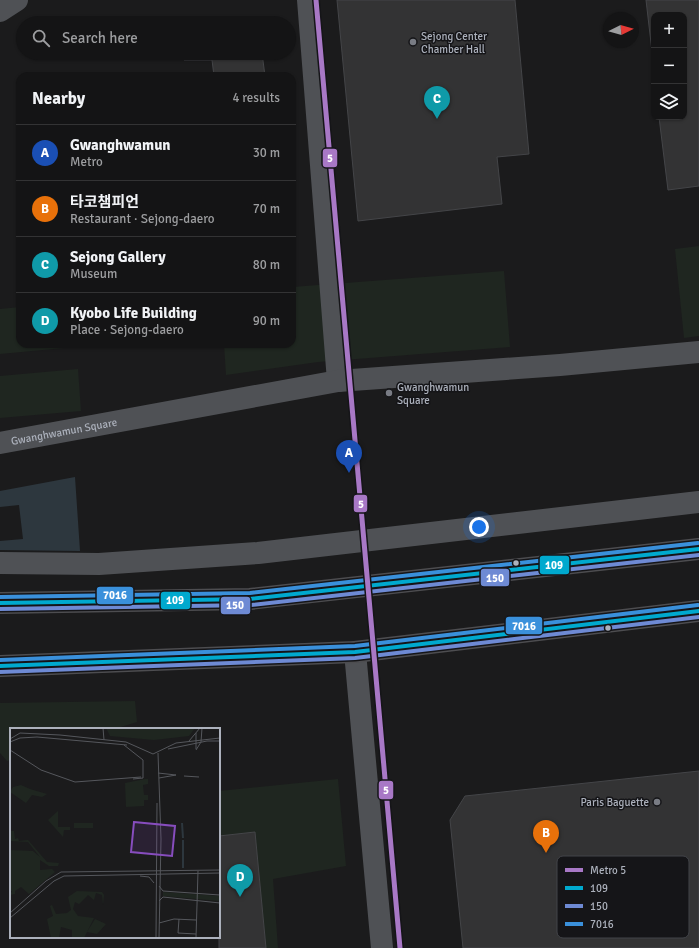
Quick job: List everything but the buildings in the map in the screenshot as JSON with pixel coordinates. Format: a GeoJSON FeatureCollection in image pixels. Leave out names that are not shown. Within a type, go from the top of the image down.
{"type":"FeatureCollection","features":[{"type":"Feature","properties":{"kind":"main road"},"geometry":{"type":"LineString","coordinates":[[0,603],[250,599],[699,549]]}},
{"type":"Feature","properties":{"kind":"main road"},"geometry":{"type":"LineString","coordinates":[[0,666],[356,652],[699,611]]}},
{"type":"Feature","properties":{"kind":"street"},"geometry":{"type":"LineString","coordinates":[[0,11],[16,0]]}},
{"type":"Feature","properties":{"kind":"street"},"geometry":{"type":"LineString","coordinates":[[308,0],[338,381]]}},
{"type":"Feature","properties":{"kind":"street","name":"Gwanghwamun Square"},"geometry":{"type":"LineString","coordinates":[[0,443],[338,381],[560,365],[699,352]]}},
{"type":"Feature","properties":{"kind":"street"},"geometry":{"type":"LineString","coordinates":[[0,563],[99,564],[258,553],[699,502]]}},
{"type":"Feature","properties":{"kind":"street"},"geometry":{"type":"LineString","coordinates":[[356,652],[382,948]]}},
{"type":"Feature","properties":{"kind":"shaded area"},"geometry":{"type":"Polygon","coordinates":[[[699,246],[699,336],[684,338],[675,249],[699,246]]]}},
{"type":"Feature","properties":{"kind":"shaded area"},"geometry":{"type":"Polygon","coordinates":[[[504,271],[510,347],[318,362],[226,375],[224,348],[296,348],[296,287],[504,271]]]}},
{"type":"Feature","properties":{"kind":"shaded area"},"geometry":{"type":"Polygon","coordinates":[[[16,307],[16,348],[64,348],[0,354],[0,309],[16,307]]]}},
{"type":"Feature","properties":{"kind":"shaded area"},"geometry":{"type":"Polygon","coordinates":[[[78,369],[81,411],[0,418],[0,376],[78,369]]]}},
{"type":"Feature","properties":{"kind":"shaded area"},"geometry":{"type":"Polygon","coordinates":[[[75,477],[80,551],[0,550],[0,541],[23,539],[19,505],[0,507],[0,491],[75,477]]]}},
{"type":"Feature","properties":{"kind":"shaded area"},"geometry":{"type":"Polygon","coordinates":[[[135,701],[137,722],[117,728],[10,728],[10,760],[7,761],[0,753],[0,703],[135,701]]]}},
{"type":"Feature","properties":{"kind":"shaded area"},"geometry":{"type":"Polygon","coordinates":[[[338,779],[346,866],[273,879],[278,948],[266,948],[255,833],[220,836],[220,791],[338,779]]]}},
{"type":"Feature","properties":{"kind":"metro line","name":"5"},"geometry":{"type":"LineString","coordinates":[[316,0],[400,948]]}},
{"type":"Feature","properties":{"kind":"transit line","name":"7016"},"geometry":{"type":"LineString","coordinates":[[0,597],[250,593],[698,543]]}},
{"type":"Feature","properties":{"kind":"transit line","name":"109"},"geometry":{"type":"LineString","coordinates":[[0,603],[250,599],[699,549]]}},
{"type":"Feature","properties":{"kind":"transit line","name":"150"},"geometry":{"type":"LineString","coordinates":[[0,609],[251,605],[699,555]]}},
{"type":"Feature","properties":{"kind":"transit line","name":"7016"},"geometry":{"type":"LineString","coordinates":[[0,660],[355,646],[698,605]]}},
{"type":"Feature","properties":{"kind":"transit line","name":"109"},"geometry":{"type":"LineString","coordinates":[[0,666],[355,652],[699,611]]}},
{"type":"Feature","properties":{"kind":"transit line","name":"150"},"geometry":{"type":"LineString","coordinates":[[0,672],[355,658],[699,617]]}},
{"type":"Feature","properties":{"kind":"place","name":"Sejong Center Chamber Hall"},"geometry":{"type":"Point","coordinates":[413,42]}},
{"type":"Feature","properties":{"kind":"place","name":"Sejong Gallery"},"geometry":{"type":"Point","coordinates":[437,119]}},
{"type":"Feature","properties":{"kind":"place","name":"Gwanghwamun Square"},"geometry":{"type":"Point","coordinates":[389,393]}},
{"type":"Feature","properties":{"kind":"place","name":"Gwanghwamun"},"geometry":{"type":"Point","coordinates":[349,473]}},
{"type":"Feature","properties":{"kind":"place","name":"Paris Baguette"},"geometry":{"type":"Point","coordinates":[657,802]}},
{"type":"Feature","properties":{"kind":"place","name":"타코챔피언"},"geometry":{"type":"Point","coordinates":[546,853]}},
{"type":"Feature","properties":{"kind":"place","name":"Kyobo Life Building"},"geometry":{"type":"Point","coordinates":[240,897]}}]}
